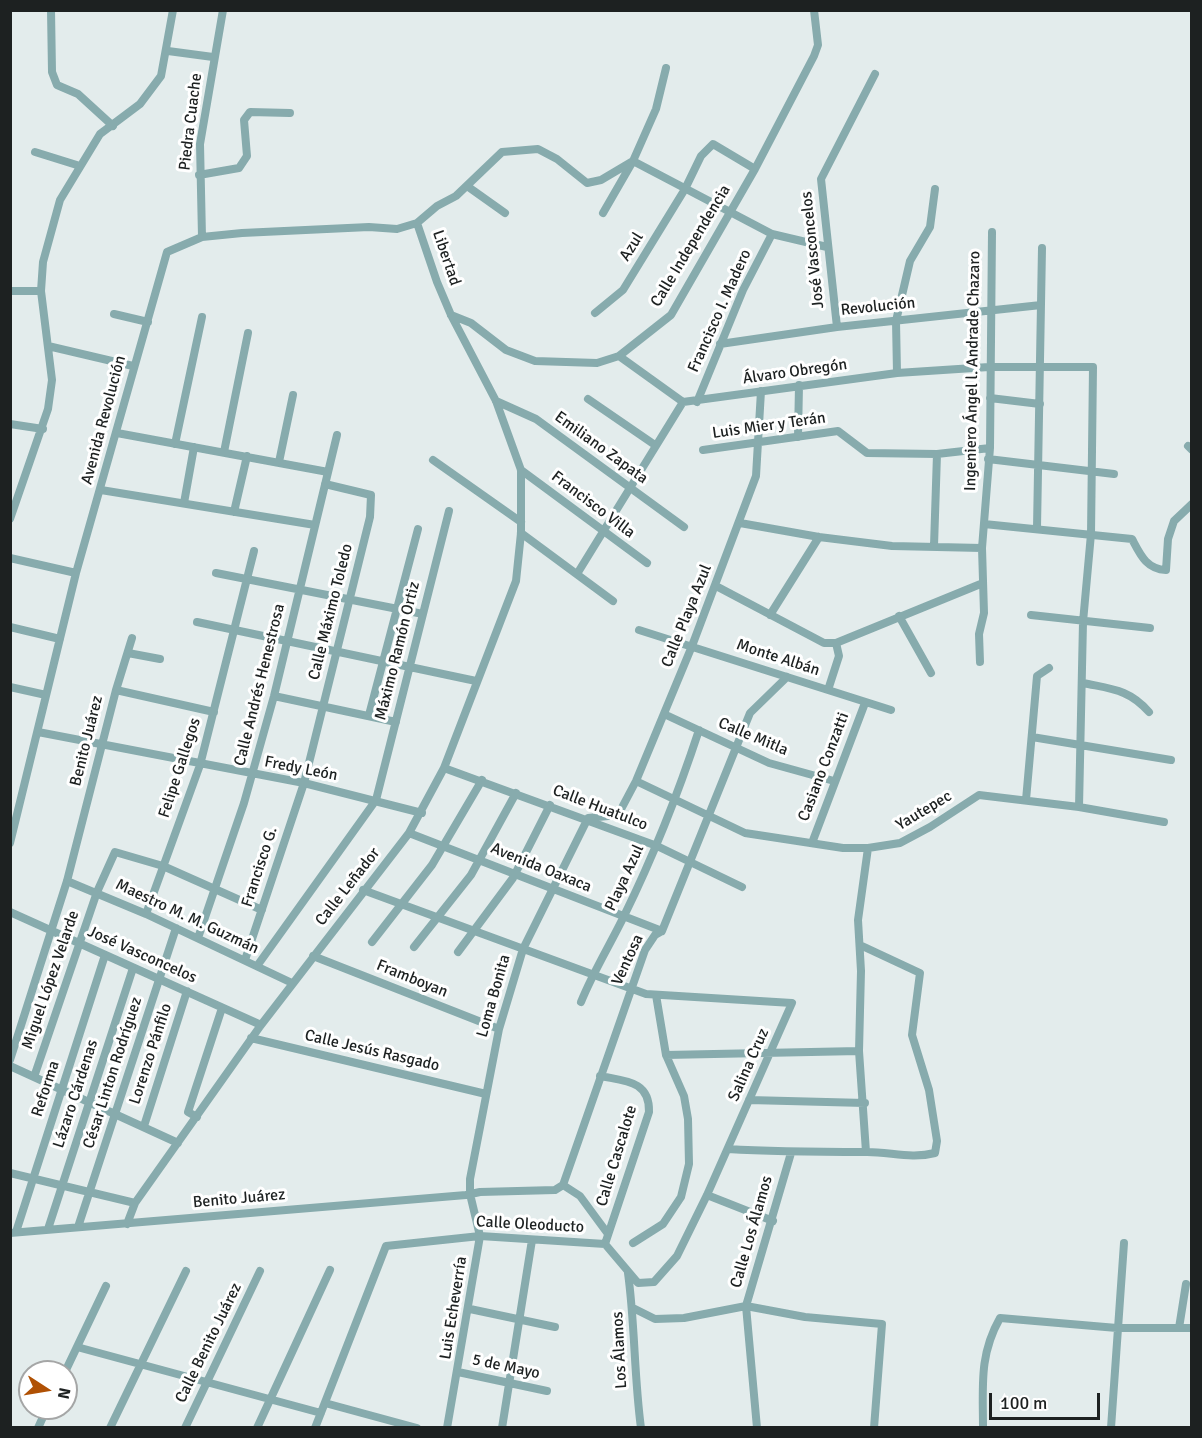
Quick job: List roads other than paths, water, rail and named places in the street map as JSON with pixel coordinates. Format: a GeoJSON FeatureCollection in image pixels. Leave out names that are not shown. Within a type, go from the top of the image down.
{"type":"FeatureCollection","features":[{"type":"Feature","properties":{"kind":"street"},"geometry":{"type":"LineString","coordinates":[[51,10],[52,72],[57,85],[78,94],[113,126]]}},
{"type":"Feature","properties":{"kind":"street"},"geometry":{"type":"LineString","coordinates":[[10,519],[15,493],[43,429],[52,380],[41,291],[43,262],[60,200],[100,134],[140,104],[161,76],[168,51],[173,10]]}},
{"type":"Feature","properties":{"kind":"street","name":"Piedra Cuache"},"geometry":{"type":"LineString","coordinates":[[202,237],[200,144],[213,57],[223,10]]}},
{"type":"Feature","properties":{"kind":"street","name":"Calle Independencia"},"geometry":{"type":"LineString","coordinates":[[451,315],[471,323],[506,350],[536,361],[597,363],[619,356],[671,315],[755,169],[818,45],[814,10]]}},
{"type":"Feature","properties":{"kind":"street"},"geometry":{"type":"LineString","coordinates":[[168,51],[213,57]]}},
{"type":"Feature","properties":{"kind":"street"},"geometry":{"type":"LineString","coordinates":[[603,213],[633,160],[657,109],[666,68]]}},
{"type":"Feature","properties":{"kind":"street","name":"José Vasconcelos"},"geometry":{"type":"LineString","coordinates":[[837,327],[821,179],[875,74]]}},
{"type":"Feature","properties":{"kind":"street"},"geometry":{"type":"LineString","coordinates":[[199,175],[239,168],[247,156],[244,120],[250,112],[290,113]]}},
{"type":"Feature","properties":{"kind":"street","name":"Azul"},"geometry":{"type":"LineString","coordinates":[[595,313],[623,290],[685,189],[701,156],[713,144],[755,169]]}},
{"type":"Feature","properties":{"kind":"street","name":"Libertad"},"geometry":{"type":"LineString","coordinates":[[521,533],[521,470],[496,400],[451,315],[417,223],[468,186],[502,152],[538,149],[557,159],[586,183],[601,180],[633,160]]}},
{"type":"Feature","properties":{"kind":"street"},"geometry":{"type":"LineString","coordinates":[[35,152],[80,166]]}},
{"type":"Feature","properties":{"kind":"street"},"geometry":{"type":"LineString","coordinates":[[633,160],[772,234],[827,248]]}},
{"type":"Feature","properties":{"kind":"street"},"geometry":{"type":"LineString","coordinates":[[468,186],[504,213]]}},
{"type":"Feature","properties":{"kind":"street"},"geometry":{"type":"LineString","coordinates":[[897,373],[896,321],[910,261],[930,227],[935,189]]}},
{"type":"Feature","properties":{"kind":"street","name":"Avenida Revolución"},"geometry":{"type":"LineString","coordinates":[[10,843],[76,573],[167,252],[202,237],[369,227],[397,229],[417,223]]}},
{"type":"Feature","properties":{"kind":"street","name":"Ingeniero Ángel l. Andrade Chazaro"},"geometry":{"type":"LineString","coordinates":[[980,662],[980,634],[984,613],[982,548],[990,448],[992,232]]}},
{"type":"Feature","properties":{"kind":"street","name":"Francisco I. Madero"},"geometry":{"type":"LineString","coordinates":[[698,402],[720,344],[772,234]]}},
{"type":"Feature","properties":{"kind":"street"},"geometry":{"type":"LineString","coordinates":[[1036,528],[1042,249]]}},
{"type":"Feature","properties":{"kind":"street"},"geometry":{"type":"LineString","coordinates":[[10,291],[41,291]]}},
{"type":"Feature","properties":{"kind":"street","name":"Revolución"},"geometry":{"type":"LineString","coordinates":[[720,344],[837,327],[1041,305]]}},
{"type":"Feature","properties":{"kind":"street"},"geometry":{"type":"LineString","coordinates":[[114,314],[148,322]]}},
{"type":"Feature","properties":{"kind":"street"},"geometry":{"type":"LineString","coordinates":[[175,444],[202,317]]}},
{"type":"Feature","properties":{"kind":"street"},"geometry":{"type":"LineString","coordinates":[[224,452],[248,333]]}},
{"type":"Feature","properties":{"kind":"street"},"geometry":{"type":"LineString","coordinates":[[48,346],[134,366]]}},
{"type":"Feature","properties":{"kind":"street"},"geometry":{"type":"LineString","coordinates":[[619,356],[683,402],[698,402]]}},
{"type":"Feature","properties":{"kind":"street","name":"Álvaro Obregón"},"geometry":{"type":"LineString","coordinates":[[698,402],[799,385],[897,373],[989,368],[1093,367],[1090,471]]}},
{"type":"Feature","properties":{"kind":"street"},"geometry":{"type":"LineString","coordinates":[[798,437],[799,385]]}},
{"type":"Feature","properties":{"kind":"street","name":"Calle Playa Azul"},"geometry":{"type":"LineString","coordinates":[[588,818],[618,815],[636,782],[692,646],[756,476],[761,391]]}},
{"type":"Feature","properties":{"kind":"street"},"geometry":{"type":"LineString","coordinates":[[279,462],[292,395]]}},
{"type":"Feature","properties":{"kind":"street"},"geometry":{"type":"LineString","coordinates":[[990,398],[1040,404]]}},
{"type":"Feature","properties":{"kind":"street"},"geometry":{"type":"LineString","coordinates":[[588,399],[655,445]]}},
{"type":"Feature","properties":{"kind":"street","name":"Emiliano Zapata"},"geometry":{"type":"LineString","coordinates":[[496,400],[536,419],[684,527]]}},
{"type":"Feature","properties":{"kind":"street"},"geometry":{"type":"LineString","coordinates":[[577,574],[683,402]]}},
{"type":"Feature","properties":{"kind":"street"},"geometry":{"type":"LineString","coordinates":[[10,424],[43,429]]}},
{"type":"Feature","properties":{"kind":"street","name":"Luis Mier y Terán"},"geometry":{"type":"LineString","coordinates":[[703,450],[838,431],[867,453],[937,454]]}},
{"type":"Feature","properties":{"kind":"street"},"geometry":{"type":"LineString","coordinates":[[117,433],[328,472]]}},
{"type":"Feature","properties":{"kind":"street","name":"Calle Andrés Henestrosa"},"geometry":{"type":"LineString","coordinates":[[198,938],[253,775],[337,435]]}},
{"type":"Feature","properties":{"kind":"street"},"geometry":{"type":"LineString","coordinates":[[184,502],[194,447]]}},
{"type":"Feature","properties":{"kind":"street"},"geometry":{"type":"LineString","coordinates":[[934,546],[937,454],[990,448]]}},
{"type":"Feature","properties":{"kind":"street"},"geometry":{"type":"LineString","coordinates":[[234,512],[247,456]]}},
{"type":"Feature","properties":{"kind":"street"},"geometry":{"type":"LineString","coordinates":[[988,459],[1113,474]]}},
{"type":"Feature","properties":{"kind":"street"},"geometry":{"type":"LineString","coordinates":[[433,460],[521,522]]}},
{"type":"Feature","properties":{"kind":"street","name":"Francisco Villa"},"geometry":{"type":"LineString","coordinates":[[521,470],[647,563]]}},
{"type":"Feature","properties":{"kind":"street"},"geometry":{"type":"LineString","coordinates":[[1079,807],[1083,622],[1091,534],[1090,471]]}},
{"type":"Feature","properties":{"kind":"street","name":"Calle Máximo Toledo"},"geometry":{"type":"LineString","coordinates":[[304,783],[370,517],[371,495],[325,484]]}},
{"type":"Feature","properties":{"kind":"street"},"geometry":{"type":"LineString","coordinates":[[101,490],[315,525]]}},
{"type":"Feature","properties":{"kind":"street"},"geometry":{"type":"LineString","coordinates":[[984,524],[1132,539],[1143,560],[1159,570],[1166,570],[1168,539],[1174,520],[1191,504]]}},
{"type":"Feature","properties":{"kind":"street","name":"Máximo Ramón Ortiz"},"geometry":{"type":"LineString","coordinates":[[376,800],[449,511]]}},
{"type":"Feature","properties":{"kind":"street"},"geometry":{"type":"LineString","coordinates":[[740,523],[819,537],[892,546],[982,548]]}},
{"type":"Feature","properties":{"kind":"street"},"geometry":{"type":"LineString","coordinates":[[369,716],[418,529]]}},
{"type":"Feature","properties":{"kind":"street"},"geometry":{"type":"LineString","coordinates":[[521,533],[613,601]]}},
{"type":"Feature","properties":{"kind":"street","name":"Calle Leñador"},"geometry":{"type":"LineString","coordinates":[[127,1224],[135,1203],[251,1038],[363,890],[410,833],[422,813],[444,768],[516,581],[521,533]]}},
{"type":"Feature","properties":{"kind":"street"},"geometry":{"type":"LineString","coordinates":[[770,615],[819,537]]}},
{"type":"Feature","properties":{"kind":"street","name":"Felipe Gallegos"},"geometry":{"type":"LineString","coordinates":[[146,914],[200,765],[254,551]]}},
{"type":"Feature","properties":{"kind":"street"},"geometry":{"type":"LineString","coordinates":[[10,558],[76,573]]}},
{"type":"Feature","properties":{"kind":"street"},"geometry":{"type":"LineString","coordinates":[[216,573],[423,614]]}},
{"type":"Feature","properties":{"kind":"street"},"geometry":{"type":"LineString","coordinates":[[716,586],[824,643],[836,643],[982,583]]}},
{"type":"Feature","properties":{"kind":"street"},"geometry":{"type":"LineString","coordinates":[[1031,615],[1150,628]]}},
{"type":"Feature","properties":{"kind":"street"},"geometry":{"type":"LineString","coordinates":[[899,616],[930,673]]}},
{"type":"Feature","properties":{"kind":"street"},"geometry":{"type":"LineString","coordinates":[[196,622],[338,650],[476,681]]}},
{"type":"Feature","properties":{"kind":"street"},"geometry":{"type":"LineString","coordinates":[[10,627],[60,639]]}},
{"type":"Feature","properties":{"kind":"street","name":"Monte Albán"},"geometry":{"type":"LineString","coordinates":[[639,630],[891,710]]}},
{"type":"Feature","properties":{"kind":"street","name":"Benito Juárez"},"geometry":{"type":"LineString","coordinates":[[10,1060],[53,931],[116,690],[132,638]]}},
{"type":"Feature","properties":{"kind":"street"},"geometry":{"type":"LineString","coordinates":[[828,690],[839,656],[836,643]]}},
{"type":"Feature","properties":{"kind":"street"},"geometry":{"type":"LineString","coordinates":[[128,653],[160,659]]}},
{"type":"Feature","properties":{"kind":"street"},"geometry":{"type":"LineString","coordinates":[[1026,800],[1037,676],[1049,668]]}},
{"type":"Feature","properties":{"kind":"street","name":"Ventosa"},"geometry":{"type":"LineString","coordinates":[[563,1185],[649,942],[662,931],[750,713],[787,677]]}},
{"type":"Feature","properties":{"kind":"street"},"geometry":{"type":"LineString","coordinates":[[1083,683],[1126,692],[1138,699],[1149,711]]}},
{"type":"Feature","properties":{"kind":"street"},"geometry":{"type":"LineString","coordinates":[[10,687],[46,695]]}},
{"type":"Feature","properties":{"kind":"street"},"geometry":{"type":"LineString","coordinates":[[116,690],[214,711]]}},
{"type":"Feature","properties":{"kind":"street"},"geometry":{"type":"LineString","coordinates":[[274,696],[396,722]]}},
{"type":"Feature","properties":{"kind":"street","name":"Casiano Conzatti"},"geometry":{"type":"LineString","coordinates":[[812,843],[865,702]]}},
{"type":"Feature","properties":{"kind":"street","name":"Calle Mitla"},"geometry":{"type":"LineString","coordinates":[[664,714],[736,750],[769,763],[834,781]]}},
{"type":"Feature","properties":{"kind":"street","name":"Playa Azul"},"geometry":{"type":"LineString","coordinates":[[581,1002],[592,975],[623,918],[657,846],[699,730]]}},
{"type":"Feature","properties":{"kind":"street","name":"Fredy León"},"geometry":{"type":"LineString","coordinates":[[38,732],[200,765],[304,783],[422,813]]}},
{"type":"Feature","properties":{"kind":"street"},"geometry":{"type":"LineString","coordinates":[[1032,737],[1171,760]]}},
{"type":"Feature","properties":{"kind":"street","name":"Calle Huatulco"},"geometry":{"type":"LineString","coordinates":[[444,768],[588,818],[657,846],[742,888]]}},
{"type":"Feature","properties":{"kind":"street"},"geometry":{"type":"LineString","coordinates":[[372,942],[403,905],[445,846],[482,780]]}},
{"type":"Feature","properties":{"kind":"street","name":"Yautepec"},"geometry":{"type":"LineString","coordinates":[[636,782],[760,838],[868,848],[900,843],[930,827],[979,795],[1079,807],[1164,822]]}},
{"type":"Feature","properties":{"kind":"street","name":"Francisco G."},"geometry":{"type":"LineString","coordinates":[[245,960],[304,783]]}},
{"type":"Feature","properties":{"kind":"street"},"geometry":{"type":"LineString","coordinates":[[414,947],[480,860],[516,793]]}},
{"type":"Feature","properties":{"kind":"street"},"geometry":{"type":"LineString","coordinates":[[257,966],[376,800]]}},
{"type":"Feature","properties":{"kind":"street"},"geometry":{"type":"LineString","coordinates":[[458,952],[515,873],[550,805]]}},
{"type":"Feature","properties":{"kind":"street","name":"Loma Bonita"},"geometry":{"type":"LineString","coordinates":[[470,1194],[470,1179],[499,1029],[523,950],[588,818]]}},
{"type":"Feature","properties":{"kind":"street","name":"Avenida Oaxaca"},"geometry":{"type":"LineString","coordinates":[[410,833],[553,887],[623,918],[662,931]]}},
{"type":"Feature","properties":{"kind":"street"},"geometry":{"type":"LineString","coordinates":[[866,1152],[865,1103],[859,1051],[860,945],[858,920],[868,848]]}},
{"type":"Feature","properties":{"kind":"street","name":"Miguel López Velarde"},"geometry":{"type":"LineString","coordinates":[[34,1077],[97,892],[115,852],[163,866]]}},
{"type":"Feature","properties":{"kind":"street"},"geometry":{"type":"LineString","coordinates":[[163,866],[261,910]]}},
{"type":"Feature","properties":{"kind":"street","name":"Maestro M. M. Guzmán"},"geometry":{"type":"LineString","coordinates":[[67,881],[146,914],[292,983]]}},
{"type":"Feature","properties":{"kind":"street"},"geometry":{"type":"LineString","coordinates":[[363,890],[592,975]]}},
{"type":"Feature","properties":{"kind":"street","name":"José Vasconcelos"},"geometry":{"type":"LineString","coordinates":[[10,912],[261,1025]]}},
{"type":"Feature","properties":{"kind":"street","name":"César Linton Rodríguez"},"geometry":{"type":"LineString","coordinates":[[78,1227],[176,928]]}},
{"type":"Feature","properties":{"kind":"street"},"geometry":{"type":"LineString","coordinates":[[728,1149],[791,1153],[866,1152],[919,1157],[935,1153],[937,1141],[929,1090],[912,1035],[920,973],[860,945]]}},
{"type":"Feature","properties":{"kind":"street","name":"Reforma"},"geometry":{"type":"LineString","coordinates":[[13,1232],[33,1178],[105,955]]}},
{"type":"Feature","properties":{"kind":"street","name":"Framboyan"},"geometry":{"type":"LineString","coordinates":[[313,956],[499,1029]]}},
{"type":"Feature","properties":{"kind":"street","name":"Lázaro Cárdenas"},"geometry":{"type":"LineString","coordinates":[[48,1229],[133,968]]}},
{"type":"Feature","properties":{"kind":"street","name":"Salina Cruz"},"geometry":{"type":"LineString","coordinates":[[592,975],[656,995],[792,1003],[728,1149],[677,1256],[654,1282]]}},
{"type":"Feature","properties":{"kind":"street","name":"Lorenzo Pánfilo"},"geometry":{"type":"LineString","coordinates":[[144,1126],[186,991]]}},
{"type":"Feature","properties":{"kind":"street"},"geometry":{"type":"LineString","coordinates":[[633,1243],[663,1224],[681,1197],[689,1164],[688,1119],[684,1096],[666,1055],[656,995]]}},
{"type":"Feature","properties":{"kind":"street"},"geometry":{"type":"LineString","coordinates":[[196,1118],[188,1112],[222,1008]]}},
{"type":"Feature","properties":{"kind":"street","name":"Calle Jesús Rasgado"},"geometry":{"type":"LineString","coordinates":[[251,1038],[486,1094]]}},
{"type":"Feature","properties":{"kind":"street"},"geometry":{"type":"LineString","coordinates":[[666,1055],[859,1051]]}},
{"type":"Feature","properties":{"kind":"street"},"geometry":{"type":"LineString","coordinates":[[10,1066],[178,1143]]}},
{"type":"Feature","properties":{"kind":"street","name":"Calle Cascalote"},"geometry":{"type":"LineString","coordinates":[[600,1076],[640,1086],[646,1090],[650,1103],[605,1244]]}},
{"type":"Feature","properties":{"kind":"street"},"geometry":{"type":"LineString","coordinates":[[749,1100],[865,1103]]}},
{"type":"Feature","properties":{"kind":"street","name":"Calle Los Álamos"},"geometry":{"type":"LineString","coordinates":[[757,1428],[746,1306],[791,1153]]}},
{"type":"Feature","properties":{"kind":"street"},"geometry":{"type":"LineString","coordinates":[[10,1173],[90,1190],[135,1203]]}},
{"type":"Feature","properties":{"kind":"street"},"geometry":{"type":"LineString","coordinates":[[470,1194],[555,1190],[563,1185],[580,1196],[608,1234]]}},
{"type":"Feature","properties":{"kind":"street","name":"Benito Juárez"},"geometry":{"type":"LineString","coordinates":[[13,1232],[470,1194]]}},
{"type":"Feature","properties":{"kind":"street","name":"Luis Echeverría"},"geometry":{"type":"LineString","coordinates":[[447,1428],[470,1309],[480,1236],[470,1194]]}},
{"type":"Feature","properties":{"kind":"street"},"geometry":{"type":"LineString","coordinates":[[707,1195],[772,1221]]}},
{"type":"Feature","properties":{"kind":"street","name":"Calle Oleoducto"},"geometry":{"type":"LineString","coordinates":[[325,1403],[386,1246],[480,1236],[605,1244],[638,1283],[654,1282]]}},
{"type":"Feature","properties":{"kind":"street"},"geometry":{"type":"LineString","coordinates":[[502,1428],[532,1240]]}},
{"type":"Feature","properties":{"kind":"street"},"geometry":{"type":"LineString","coordinates":[[1111,1428],[1116,1328],[1124,1243]]}},
{"type":"Feature","properties":{"kind":"street"},"geometry":{"type":"LineString","coordinates":[[257,1428],[330,1270]]}},
{"type":"Feature","properties":{"kind":"street"},"geometry":{"type":"LineString","coordinates":[[110,1428],[186,1271]]}},
{"type":"Feature","properties":{"kind":"street","name":"Calle Benito Juárez"},"geometry":{"type":"LineString","coordinates":[[185,1428],[260,1271]]}},
{"type":"Feature","properties":{"kind":"street","name":"Los Álamos"},"geometry":{"type":"LineString","coordinates":[[628,1271],[633,1308],[633,1359],[641,1428]]}},
{"type":"Feature","properties":{"kind":"street"},"geometry":{"type":"LineString","coordinates":[[1179,1328],[1186,1284]]}},
{"type":"Feature","properties":{"kind":"street"},"geometry":{"type":"LineString","coordinates":[[71,1360],[106,1286]]}},
{"type":"Feature","properties":{"kind":"street"},"geometry":{"type":"LineString","coordinates":[[633,1308],[655,1319],[684,1318],[746,1306],[805,1317],[882,1324],[873,1428]]}},
{"type":"Feature","properties":{"kind":"street"},"geometry":{"type":"LineString","coordinates":[[470,1309],[555,1327]]}},
{"type":"Feature","properties":{"kind":"street"},"geometry":{"type":"LineString","coordinates":[[982,1428],[984,1363],[988,1339],[1000,1318],[1116,1328],[1191,1328]]}},
{"type":"Feature","properties":{"kind":"street"},"geometry":{"type":"LineString","coordinates":[[77,1347],[321,1413]]}},
{"type":"Feature","properties":{"kind":"street","name":"5 de Mayo"},"geometry":{"type":"LineString","coordinates":[[458,1372],[547,1391]]}},
{"type":"Feature","properties":{"kind":"street"},"geometry":{"type":"LineString","coordinates":[[315,1428],[325,1403],[417,1428]]}}]}
